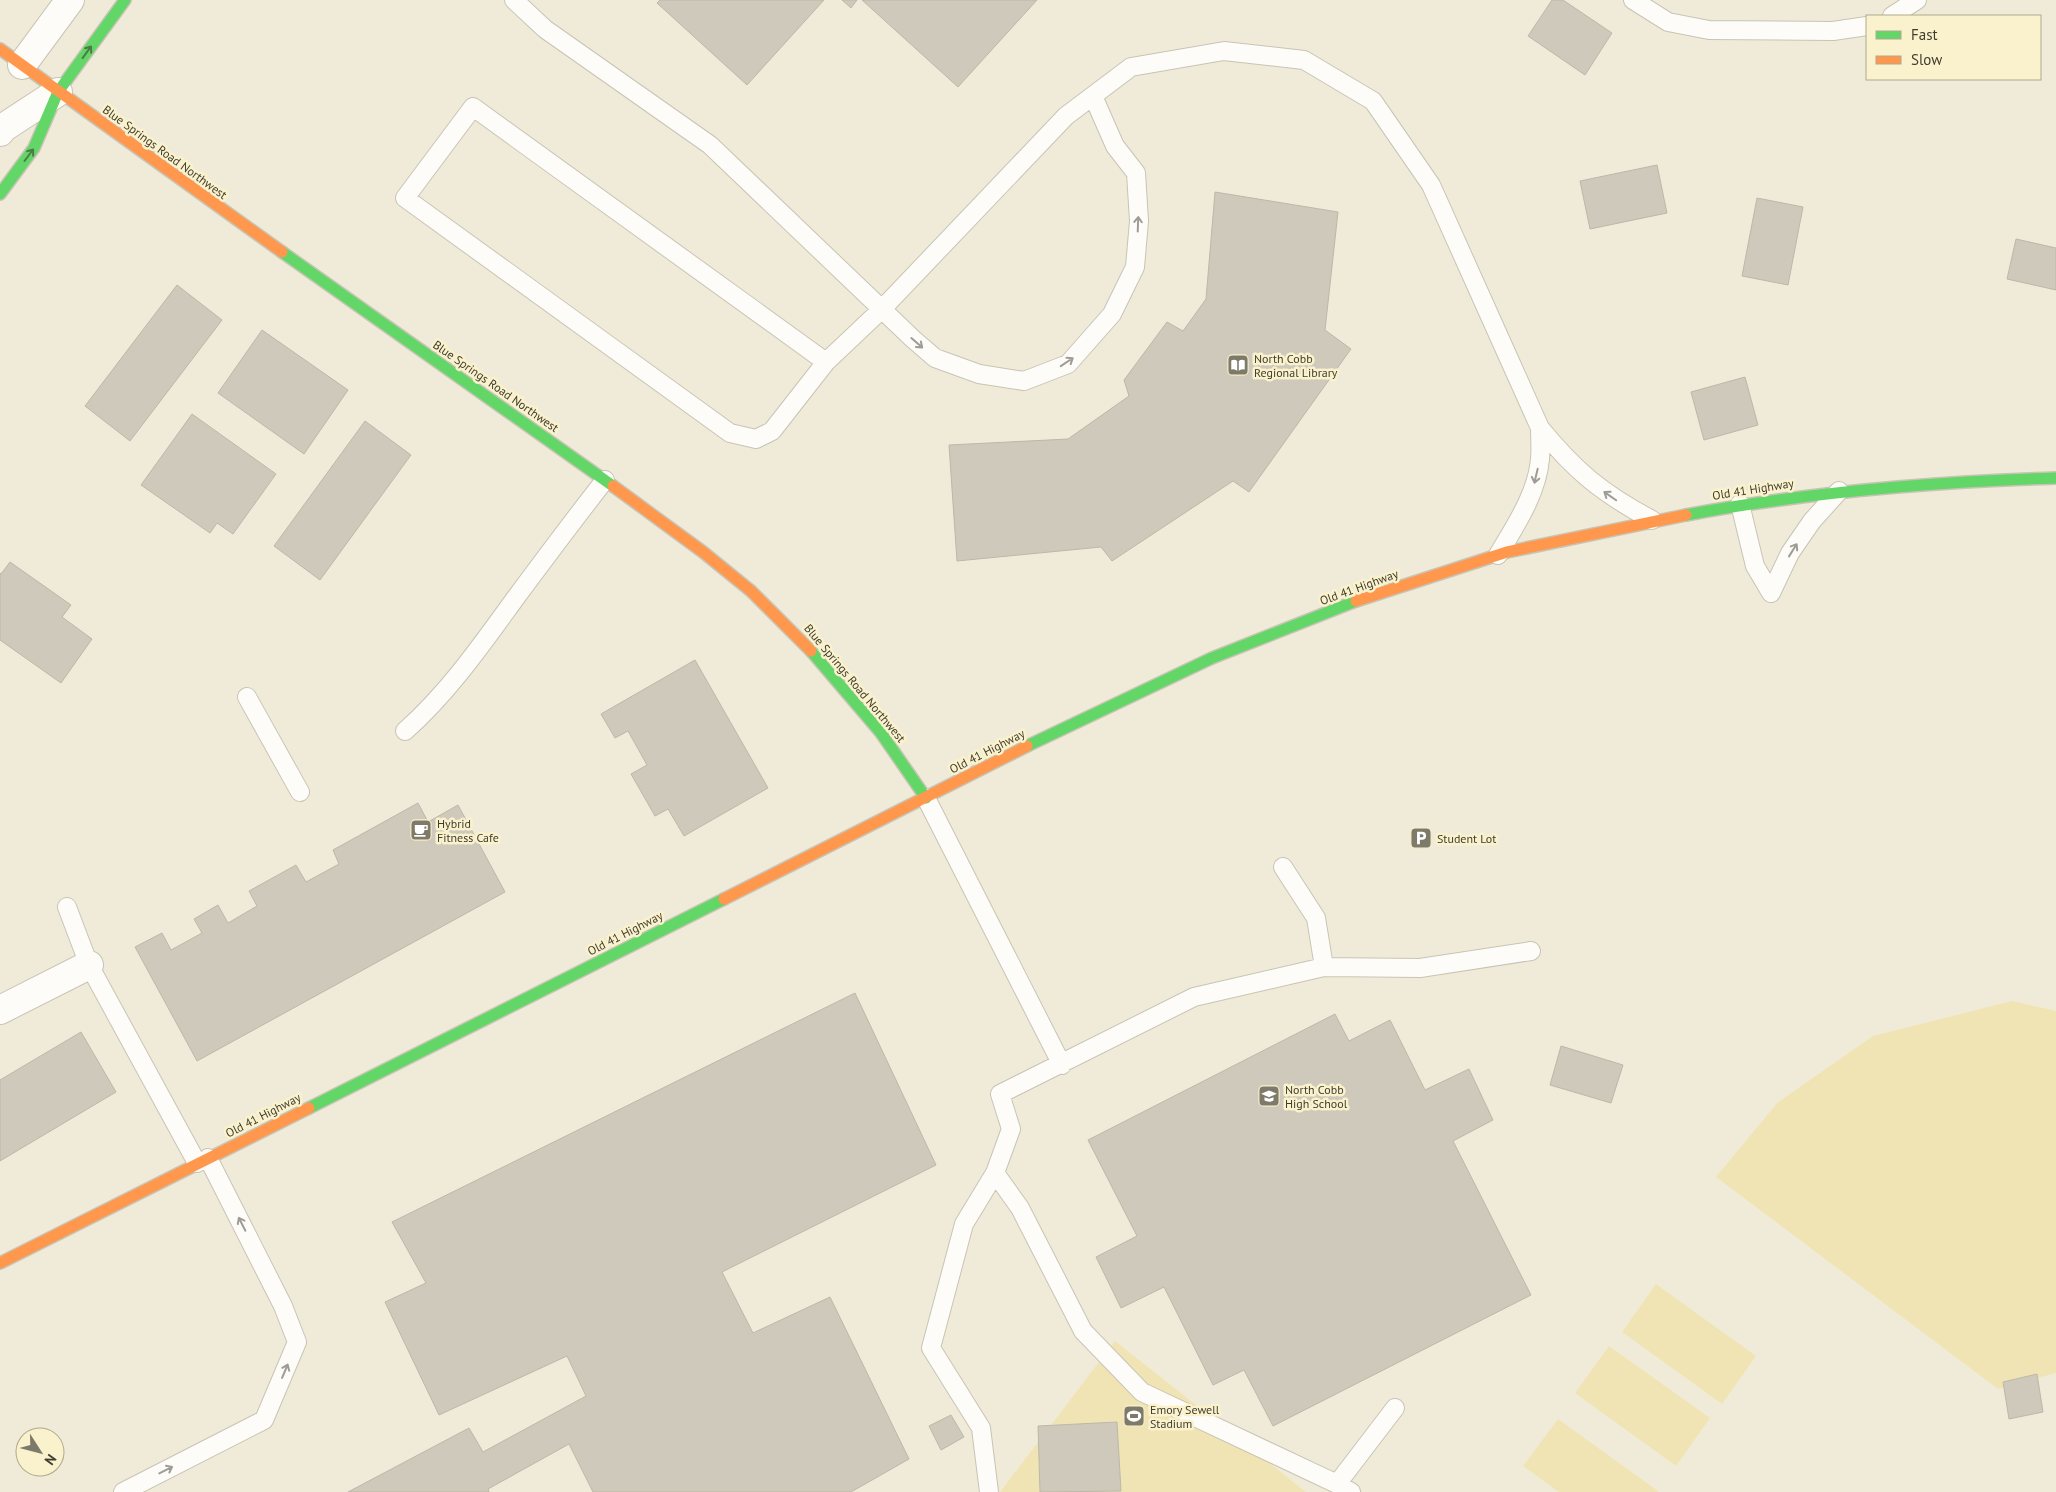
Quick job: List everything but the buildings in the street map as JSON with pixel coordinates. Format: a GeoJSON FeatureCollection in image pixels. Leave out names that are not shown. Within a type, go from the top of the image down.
{"type":"FeatureCollection","features":[{"type":"Feature","properties":{"kind":"main road"},"geometry":{"type":"LineString","coordinates":[[0,194],[34,148],[58,92],[125,0]]}},
{"type":"Feature","properties":{"kind":"main road","name":"Blue Springs Road Northwest"},"geometry":{"type":"LineString","coordinates":[[0,49],[605,480],[703,552],[751,591],[794,632],[825,666],[881,733],[926,798]]}},
{"type":"Feature","properties":{"kind":"main road","name":"Old 41 Highway"},"geometry":{"type":"LineString","coordinates":[[0,1263],[1174,675],[1261,638],[1401,586],[1498,555],[1652,520],[1740,504],[1839,491],[1935,483],[2056,478]]}},
{"type":"Feature","properties":{"kind":"street"},"geometry":{"type":"LineString","coordinates":[[22,65],[70,0]]}},
{"type":"Feature","properties":{"kind":"street"},"geometry":{"type":"LineString","coordinates":[[0,132],[3,128],[58,92]]}},
{"type":"Feature","properties":{"kind":"street"},"geometry":{"type":"LineString","coordinates":[[0,1010],[89,965]]}},
{"type":"Feature","properties":{"kind":"lane"},"geometry":{"type":"LineString","coordinates":[[514,0],[545,29],[710,145],[935,358],[980,374],[1024,381],[1068,364],[1112,314],[1135,267],[1139,221],[1136,173],[1115,146],[1092,96]]}},
{"type":"Feature","properties":{"kind":"lane"},"geometry":{"type":"LineString","coordinates":[[1633,0],[1668,22],[1709,30],[1833,31],[1866,26]]}},
{"type":"Feature","properties":{"kind":"lane"},"geometry":{"type":"LineString","coordinates":[[1894,15],[1917,0]]}},
{"type":"Feature","properties":{"kind":"lane"},"geometry":{"type":"LineString","coordinates":[[826,362],[473,107],[405,198],[730,433],[756,440],[772,431],[826,362],[882,309],[1066,116],[1131,67],[1224,51],[1304,60],[1373,101],[1430,185],[1540,428],[1563,457],[1589,481],[1620,503],[1652,520]]}},
{"type":"Feature","properties":{"kind":"lane"},"geometry":{"type":"LineString","coordinates":[[1498,555],[1524,509],[1534,484],[1540,460],[1540,428]]}},
{"type":"Feature","properties":{"kind":"lane"},"geometry":{"type":"LineString","coordinates":[[405,731],[428,711],[450,686],[605,480]]}},
{"type":"Feature","properties":{"kind":"lane"},"geometry":{"type":"LineString","coordinates":[[1740,504],[1755,566],[1771,593],[1790,553],[1812,521],[1839,491]]}},
{"type":"Feature","properties":{"kind":"lane"},"geometry":{"type":"LineString","coordinates":[[247,697],[300,792]]}},
{"type":"Feature","properties":{"kind":"lane"},"geometry":{"type":"LineString","coordinates":[[926,798],[1062,1064]]}},
{"type":"Feature","properties":{"kind":"lane"},"geometry":{"type":"LineString","coordinates":[[1283,867],[1316,918],[1324,967]]}},
{"type":"Feature","properties":{"kind":"lane"},"geometry":{"type":"LineString","coordinates":[[67,907],[89,965],[203,1161],[283,1306],[297,1342],[264,1420],[122,1492]]}},
{"type":"Feature","properties":{"kind":"lane"},"geometry":{"type":"LineString","coordinates":[[989,1492],[981,1428],[931,1348],[964,1224],[995,1173],[1011,1129],[1000,1094],[1194,997],[1324,967],[1420,968],[1531,951]]}},
{"type":"Feature","properties":{"kind":"lane"},"geometry":{"type":"LineString","coordinates":[[995,1173],[1020,1208],[1083,1332],[1142,1392],[1344,1488],[1395,1408]]}},
{"type":"Feature","properties":{"kind":"shaded area"},"geometry":{"type":"Polygon","coordinates":[[[2012,1001],[2056,1011],[2056,1373],[1998,1389],[1716,1177],[1777,1103],[1873,1036],[2012,1001]]]}},
{"type":"Feature","properties":{"kind":"shaded area"},"geometry":{"type":"Polygon","coordinates":[[[1656,1284],[1756,1356],[1722,1404],[1622,1332],[1656,1284]]]}},
{"type":"Feature","properties":{"kind":"shaded area","name":"Emory Sewell Stadium"},"geometry":{"type":"Polygon","coordinates":[[[1115,1341],[1306,1492],[1000,1492],[1115,1341]]]}},
{"type":"Feature","properties":{"kind":"shaded area"},"geometry":{"type":"Polygon","coordinates":[[[1609,1346],[1710,1418],[1676,1466],[1575,1393],[1609,1346]]]}},
{"type":"Feature","properties":{"kind":"shaded area"},"geometry":{"type":"Polygon","coordinates":[[[1558,1419],[1658,1491],[1559,1492],[1523,1466],[1558,1419]]]}},
{"type":"Feature","properties":{"kind":"traffic: fast"},"geometry":{"type":"LineString","coordinates":[[0,194],[34,148],[58,92],[125,0]]}},
{"type":"Feature","properties":{"kind":"traffic: fast"},"geometry":{"type":"LineString","coordinates":[[282,252],[613,486]]}},
{"type":"Feature","properties":{"kind":"traffic: fast"},"geometry":{"type":"LineString","coordinates":[[1686,515],[1778,500],[1870,489],[2056,478]]}},
{"type":"Feature","properties":{"kind":"traffic: fast"},"geometry":{"type":"LineString","coordinates":[[1027,746],[1212,658],[1356,601]]}},
{"type":"Feature","properties":{"kind":"traffic: fast"},"geometry":{"type":"LineString","coordinates":[[811,651],[881,733],[926,798]]}},
{"type":"Feature","properties":{"kind":"traffic: fast"},"geometry":{"type":"LineString","coordinates":[[309,1108],[724,899]]}},
{"type":"Feature","properties":{"kind":"traffic: slow"},"geometry":{"type":"LineString","coordinates":[[0,49],[282,252]]}},
{"type":"Feature","properties":{"kind":"traffic: slow"},"geometry":{"type":"LineString","coordinates":[[613,486],[703,552],[751,591],[811,651]]}},
{"type":"Feature","properties":{"kind":"traffic: slow"},"geometry":{"type":"LineString","coordinates":[[1356,601],[1507,552],[1686,515]]}},
{"type":"Feature","properties":{"kind":"traffic: slow"},"geometry":{"type":"LineString","coordinates":[[724,899],[1027,746]]}},
{"type":"Feature","properties":{"kind":"traffic: slow"},"geometry":{"type":"LineString","coordinates":[[0,1263],[309,1108]]}},
{"type":"Feature","properties":{"kind":"place","name":"North Cobb Regional Library"},"geometry":{"type":"Point","coordinates":[1238,365]}},
{"type":"Feature","properties":{"kind":"place","name":"Hybrid Fitness Cafe"},"geometry":{"type":"Point","coordinates":[421,830]}},
{"type":"Feature","properties":{"kind":"place","name":"Student Lot"},"geometry":{"type":"Point","coordinates":[1421,838]}},
{"type":"Feature","properties":{"kind":"place","name":"North Cobb High School"},"geometry":{"type":"Point","coordinates":[1269,1096]}},
{"type":"Feature","properties":{"kind":"place","name":"Emory Sewell Stadium"},"geometry":{"type":"Point","coordinates":[1134,1416]}}]}
